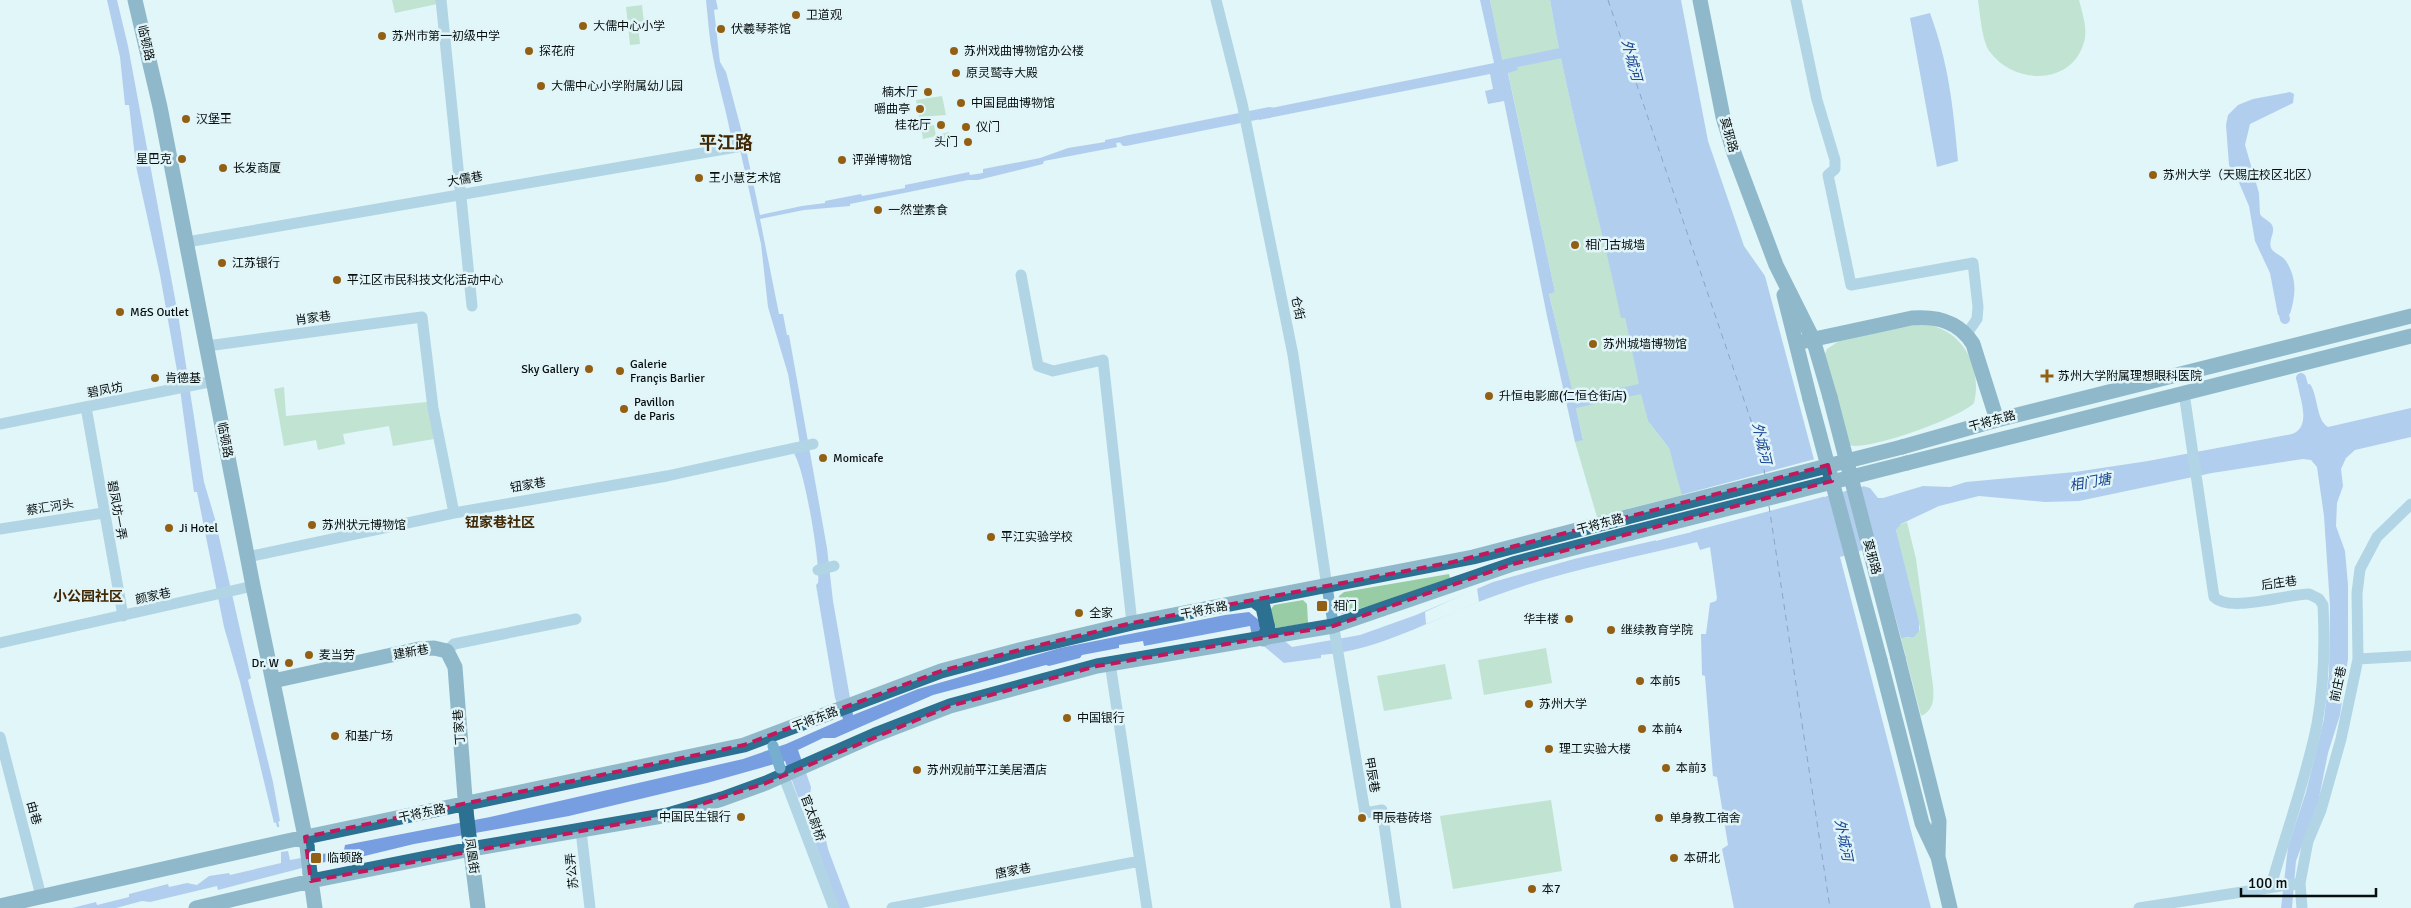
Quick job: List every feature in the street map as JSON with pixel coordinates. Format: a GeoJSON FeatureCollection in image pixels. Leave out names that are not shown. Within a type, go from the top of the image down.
{"type":"FeatureCollection","features":[{"type":"Feature","properties":{"kind":"main road","name":"临顿路"},"geometry":{"type":"LineString","coordinates":[[135,0],[152,69],[208,346],[253,586],[306,841],[315,908]]}},
{"type":"Feature","properties":{"kind":"main road","name":"莫邪路"},"geometry":{"type":"LineString","coordinates":[[1700,0],[1723,117],[1734,153],[1776,265],[1813,339],[1830,397],[1939,821],[1938,857]]}},
{"type":"Feature","properties":{"kind":"main road","name":"莫邪路"},"geometry":{"type":"LineString","coordinates":[[1776,265],[1922,823],[1938,857],[1950,908]]}},
{"type":"Feature","properties":{"kind":"main road","name":"干将东路"},"geometry":{"type":"LineString","coordinates":[[5,906],[41,896],[282,842],[306,841],[465,808],[744,745],[771,742],[836,711],[941,671],[1132,624],[1327,587],[1495,552],[1997,420],[2411,316]]}},
{"type":"Feature","properties":{"kind":"main road"},"geometry":{"type":"LineString","coordinates":[[1796,343],[1891,322],[1927,317],[1948,321],[1966,335],[1976,350],[1997,420]]}},
{"type":"Feature","properties":{"kind":"main road","name":"干将东路"},"geometry":{"type":"LineString","coordinates":[[196,908],[311,877],[471,846],[581,831],[676,813],[722,799],[784,772],[812,763],[884,731],[950,706],[1076,670],[1260,635],[1334,631],[1513,564],[2411,336]]}},
{"type":"Feature","properties":{"kind":"main road"},"geometry":{"type":"LineString","coordinates":[[1254,600],[1263,607],[1260,635]]}},
{"type":"Feature","properties":{"kind":"main road","name":"建新巷"},"geometry":{"type":"LineString","coordinates":[[273,681],[419,649],[434,648],[447,651]]}},
{"type":"Feature","properties":{"kind":"main road","name":"丁家巷"},"geometry":{"type":"LineString","coordinates":[[447,651],[455,667],[465,808]]}},
{"type":"Feature","properties":{"kind":"main road","name":"凤凰街"},"geometry":{"type":"LineString","coordinates":[[465,808],[478,908]]}},
{"type":"Feature","properties":{"kind":"street"},"geometry":{"type":"LineString","coordinates":[[441,0],[472,306]]}},
{"type":"Feature","properties":{"kind":"street","name":"仓街"},"geometry":{"type":"LineString","coordinates":[[1216,0],[1242,103],[1293,354],[1338,658]]}},
{"type":"Feature","properties":{"kind":"street"},"geometry":{"type":"LineString","coordinates":[[1796,0],[1817,100],[1835,160],[1835,169],[1828,175],[1851,285],[1974,263],[1978,307],[1976,319],[1966,335]]}},
{"type":"Feature","properties":{"kind":"street","name":"大儒巷"},"geometry":{"type":"LineString","coordinates":[[187,242],[744,146]]}},
{"type":"Feature","properties":{"kind":"street"},"geometry":{"type":"LineString","coordinates":[[1021,275],[1038,366],[1053,371],[1103,360],[1132,624]]}},
{"type":"Feature","properties":{"kind":"street","name":"肖家巷"},"geometry":{"type":"LineString","coordinates":[[208,346],[422,317],[433,408],[454,512]]}},
{"type":"Feature","properties":{"kind":"street","name":"碧凤坊"},"geometry":{"type":"LineString","coordinates":[[0,424],[198,386],[214,381]]}},
{"type":"Feature","properties":{"kind":"street","name":"后庄巷"},"geometry":{"type":"LineString","coordinates":[[2184,393],[2212,592],[2217,600],[2235,604],[2309,594],[2319,599],[2323,605],[2322,675],[2316,725],[2274,886]]}},
{"type":"Feature","properties":{"kind":"street","name":"碧凤坊一弄"},"geometry":{"type":"LineString","coordinates":[[86,407],[122,616]]}},
{"type":"Feature","properties":{"kind":"street","name":"钮家巷"},"geometry":{"type":"LineString","coordinates":[[248,557],[454,512],[667,476],[812,444]]}},
{"type":"Feature","properties":{"kind":"street","name":"前庄巷"},"geometry":{"type":"LineString","coordinates":[[2302,908],[2300,883],[2308,841],[2321,810],[2341,739],[2358,659],[2357,593],[2360,569],[2377,538],[2411,504]]}},
{"type":"Feature","properties":{"kind":"street","name":"蔡汇河头"},"geometry":{"type":"LineString","coordinates":[[0,529],[103,513]]}},
{"type":"Feature","properties":{"kind":"street"},"geometry":{"type":"LineString","coordinates":[[818,570],[832,567]]}},
{"type":"Feature","properties":{"kind":"street","name":"颜家巷"},"geometry":{"type":"LineString","coordinates":[[0,643],[253,586]]}},
{"type":"Feature","properties":{"kind":"street","name":"建新巷"},"geometry":{"type":"LineString","coordinates":[[447,651],[454,644],[576,619]]}},
{"type":"Feature","properties":{"kind":"street"},"geometry":{"type":"LineString","coordinates":[[2358,659],[2411,656]]}},
{"type":"Feature","properties":{"kind":"street","name":"甲辰巷"},"geometry":{"type":"LineString","coordinates":[[1338,658],[1365,813],[1382,810],[1396,908]]}},
{"type":"Feature","properties":{"kind":"street"},"geometry":{"type":"LineString","coordinates":[[1110,663],[1147,908]]}},
{"type":"Feature","properties":{"kind":"street","name":"由巷"},"geometry":{"type":"LineString","coordinates":[[0,738],[5,775],[41,896]]}},
{"type":"Feature","properties":{"kind":"street","name":"官太尉桥"},"geometry":{"type":"LineString","coordinates":[[771,742],[784,772],[834,908]]}},
{"type":"Feature","properties":{"kind":"street","name":"苏公弄"},"geometry":{"type":"LineString","coordinates":[[581,831],[590,908]]}},
{"type":"Feature","properties":{"kind":"street","name":"唐家巷"},"geometry":{"type":"LineString","coordinates":[[892,908],[1140,861]]}},
{"type":"Feature","properties":{"kind":"street"},"geometry":{"type":"LineString","coordinates":[[2139,908],[2300,883]]}},
{"type":"Feature","properties":{"kind":"highlighted area"},"geometry":{"type":"Polygon","coordinates":[[[1828,465],[1832,481],[1513,564],[1333,626],[1097,666],[950,706],[766,783],[668,815],[311,881],[305,837],[744,745],[941,671],[1023,649],[1132,623],[1453,562],[1828,465]]]}},
{"type":"Feature","properties":{"kind":"green space"},"geometry":{"type":"Polygon","coordinates":[[[392,0],[437,0],[437,4],[395,13],[392,0]]]}},
{"type":"Feature","properties":{"kind":"green space","name":"相门古城墙"},"geometry":{"type":"Polygon","coordinates":[[[1490,0],[1550,0],[1575,120],[1622,318],[1625,318],[1648,421],[1669,448],[1683,495],[1597,517],[1575,442],[1583,439],[1549,293],[1555,292],[1508,72],[1518,70],[1503,63],[1490,0]]]}},
{"type":"Feature","properties":{"kind":"green space"},"geometry":{"type":"Polygon","coordinates":[[[1978,0],[2079,0],[2084,21],[2084,42],[2077,56],[2068,67],[2055,73],[2041,76],[2013,71],[2000,63],[1987,47],[1978,0]]]}},
{"type":"Feature","properties":{"kind":"green space"},"geometry":{"type":"Polygon","coordinates":[[[642,5],[644,23],[638,25],[640,44],[630,45],[626,7],[642,5]]]}},
{"type":"Feature","properties":{"kind":"green space"},"geometry":{"type":"Polygon","coordinates":[[[942,96],[946,115],[919,117],[916,100],[942,96]]]}},
{"type":"Feature","properties":{"kind":"green space"},"geometry":{"type":"Polygon","coordinates":[[[934,125],[936,136],[923,139],[921,127],[934,125]]]}},
{"type":"Feature","properties":{"kind":"green space"},"geometry":{"type":"Polygon","coordinates":[[[949,132],[951,145],[939,147],[937,135],[949,132]]]}},
{"type":"Feature","properties":{"kind":"green space"},"geometry":{"type":"Polygon","coordinates":[[[1922,324],[1948,332],[1966,351],[1975,375],[1974,403],[1952,416],[1913,432],[1874,443],[1859,446],[1849,445],[1824,356],[1827,349],[1842,339],[1922,324]]]}},
{"type":"Feature","properties":{"kind":"green space"},"geometry":{"type":"Polygon","coordinates":[[[284,387],[286,416],[427,402],[434,439],[393,446],[389,426],[343,434],[345,444],[318,450],[316,440],[284,446],[274,389],[284,387]]]}},
{"type":"Feature","properties":{"kind":"green space"},"geometry":{"type":"Polygon","coordinates":[[[1907,522],[1916,559],[1933,686],[1931,707],[1929,711],[1921,716],[1901,638],[1909,638],[1919,631],[1920,628],[1896,530],[1897,526],[1907,522]]]}},
{"type":"Feature","properties":{"kind":"green space"},"geometry":{"type":"Polygon","coordinates":[[[1449,574],[1450,578],[1398,597],[1342,614],[1339,612],[1339,596],[1344,592],[1449,574]]]}},
{"type":"Feature","properties":{"kind":"green space"},"geometry":{"type":"Polygon","coordinates":[[[1303,600],[1307,604],[1308,623],[1276,628],[1272,625],[1271,609],[1274,605],[1303,600]]]}},
{"type":"Feature","properties":{"kind":"green space"},"geometry":{"type":"Polygon","coordinates":[[[1546,648],[1552,683],[1484,695],[1478,660],[1546,648]]]}},
{"type":"Feature","properties":{"kind":"green space"},"geometry":{"type":"Polygon","coordinates":[[[1445,664],[1452,699],[1384,711],[1377,676],[1445,664]]]}},
{"type":"Feature","properties":{"kind":"green space"},"geometry":{"type":"Polygon","coordinates":[[[1551,800],[1562,871],[1453,889],[1440,816],[1551,800]]]}},
{"type":"Feature","properties":{"kind":"water"},"geometry":{"type":"Polygon","coordinates":[[[107,0],[117,0],[128,46],[179,320],[204,482],[215,519],[251,678],[248,680],[273,782],[280,821],[274,823],[240,682],[224,627],[197,492],[194,492],[179,382],[160,275],[136,166],[129,105],[125,105],[120,57],[107,0]]]}},
{"type":"Feature","properties":{"kind":"water"},"geometry":{"type":"Polygon","coordinates":[[[706,0],[716,0],[718,9],[714,10],[720,62],[726,72],[745,144],[760,215],[861,194],[862,196],[905,188],[905,185],[969,172],[970,175],[983,173],[983,169],[1040,158],[1068,148],[1105,142],[1105,140],[1136,134],[1137,140],[1116,143],[1117,147],[1044,161],[1043,164],[978,180],[968,180],[850,204],[850,206],[804,210],[760,219],[779,314],[783,314],[787,335],[789,335],[827,548],[833,601],[853,715],[918,689],[1060,648],[1225,615],[1249,612],[1292,647],[1360,635],[1416,615],[1493,582],[1574,559],[1692,532],[1669,448],[1648,421],[1641,394],[1576,408],[1583,440],[1575,442],[1547,316],[1504,101],[1488,104],[1485,91],[1493,89],[1490,74],[1259,120],[1257,111],[1494,63],[1480,0],[1490,0],[1503,63],[1515,61],[1518,70],[1508,73],[1555,292],[1549,294],[1574,398],[1639,384],[1625,318],[1621,318],[1575,120],[1550,0],[1681,0],[1708,141],[1744,246],[1765,276],[1824,497],[1863,486],[1870,488],[1878,498],[1883,498],[1923,486],[1950,487],[1966,482],[2075,472],[2148,461],[2292,434],[2298,431],[2303,420],[2298,386],[2310,384],[2321,419],[2328,427],[2411,408],[2411,437],[2355,450],[2346,458],[2341,469],[2343,486],[2337,503],[2336,526],[2345,551],[2348,585],[2348,659],[2340,715],[2328,753],[2318,803],[2296,861],[2292,908],[2281,908],[2288,847],[2306,792],[2324,719],[2329,674],[2330,606],[2324,516],[2317,467],[2311,460],[2303,459],[2212,473],[2079,501],[2045,502],[1979,496],[1939,506],[1901,524],[1896,530],[1919,622],[1919,631],[1914,637],[1901,638],[1876,546],[1840,557],[1931,908],[1734,908],[1722,849],[1728,845],[1717,777],[1713,776],[1705,676],[1702,675],[1701,634],[1706,634],[1710,603],[1716,601],[1717,598],[1710,547],[1700,550],[1697,542],[1548,578],[1478,602],[1390,639],[1345,652],[1321,655],[1321,658],[1284,663],[1252,636],[1250,626],[1144,646],[1143,641],[1119,645],[1119,648],[1082,655],[1080,658],[1049,666],[1046,665],[933,695],[835,738],[823,738],[798,750],[811,787],[810,799],[815,811],[821,817],[828,849],[850,908],[839,908],[806,819],[804,804],[798,797],[785,761],[707,783],[569,816],[414,844],[348,860],[347,858],[329,861],[218,890],[217,886],[116,908],[72,908],[96,902],[97,905],[129,897],[129,894],[168,884],[169,887],[187,883],[197,885],[209,876],[229,873],[230,875],[281,863],[281,852],[288,851],[290,860],[344,850],[345,845],[490,817],[743,759],[786,744],[843,719],[835,698],[816,585],[818,583],[817,557],[811,516],[798,462],[794,454],[801,450],[788,374],[768,307],[761,244],[739,145],[732,144],[715,68],[706,0]]]}},
{"type":"Feature","properties":{"kind":"water"},"geometry":{"type":"Polygon","coordinates":[[[1930,13],[1946,68],[1958,161],[1937,167],[1910,18],[1930,13]]]}},
{"type":"Feature","properties":{"kind":"water"},"geometry":{"type":"Polygon","coordinates":[[[2290,92],[2294,94],[2293,103],[2250,124],[2245,145],[2259,193],[2260,214],[2271,223],[2273,228],[2270,242],[2271,248],[2286,261],[2294,280],[2294,293],[2290,314],[2278,315],[2270,273],[2255,241],[2249,206],[2229,165],[2226,125],[2228,115],[2238,105],[2253,99],[2290,92]]]}},
{"type":"Feature","properties":{"kind":"pier"},"geometry":{"type":"Polygon","coordinates":[[[1815,459],[1825,494],[1863,484],[1868,485],[1656,541],[1656,539],[1689,530],[1681,495],[1815,459]]]}},
{"type":"Feature","properties":{"kind":"pier"},"geometry":{"type":"Polygon","coordinates":[[[1477,588],[1479,602],[1426,624],[1425,612],[1477,588]]]}},
{"type":"Feature","properties":{"kind":"waterway"},"geometry":{"type":"LineString","coordinates":[[1502,65],[1571,51]]}},
{"type":"Feature","properties":{"kind":"waterway"},"geometry":{"type":"LineString","coordinates":[[1125,141],[1270,112]]}},
{"type":"Feature","properties":{"kind":"waterway"},"geometry":{"type":"LineString","coordinates":[[2284,315],[2285,319]]}},
{"type":"Feature","properties":{"kind":"waterway"},"geometry":{"type":"LineString","coordinates":[[2301,378],[2303,385]]}},
{"type":"Feature","properties":{"kind":"waterway"},"geometry":{"type":"LineString","coordinates":[[277,822],[278,826]]}},
{"type":"Feature","properties":{"kind":"ferry route"},"geometry":{"type":"LineString","coordinates":[[1608,0],[1760,447],[1765,475]]}},
{"type":"Feature","properties":{"kind":"ferry route"},"geometry":{"type":"LineString","coordinates":[[1769,506],[1830,908]]}},
{"type":"Feature","properties":{"kind":"place","name":"卫道观"},"geometry":{"type":"Point","coordinates":[796,15]}},
{"type":"Feature","properties":{"kind":"place","name":"大儒中心小学"},"geometry":{"type":"Point","coordinates":[583,26]}},
{"type":"Feature","properties":{"kind":"place","name":"伏羲琴茶馆"},"geometry":{"type":"Point","coordinates":[721,29]}},
{"type":"Feature","properties":{"kind":"place","name":"苏州市第一初级中学"},"geometry":{"type":"Point","coordinates":[382,36]}},
{"type":"Feature","properties":{"kind":"place","name":"探花府"},"geometry":{"type":"Point","coordinates":[529,51]}},
{"type":"Feature","properties":{"kind":"place","name":"苏州戏曲博物馆办公楼"},"geometry":{"type":"Point","coordinates":[954,51]}},
{"type":"Feature","properties":{"kind":"place","name":"原灵鹫寺大殿"},"geometry":{"type":"Point","coordinates":[956,73]}},
{"type":"Feature","properties":{"kind":"place","name":"大儒中心小学附属幼儿园"},"geometry":{"type":"Point","coordinates":[541,86]}},
{"type":"Feature","properties":{"kind":"place","name":"楠木厅"},"geometry":{"type":"Point","coordinates":[928,92]}},
{"type":"Feature","properties":{"kind":"place","name":"中国昆曲博物馆"},"geometry":{"type":"Point","coordinates":[961,103]}},
{"type":"Feature","properties":{"kind":"place","name":"嚼曲亭"},"geometry":{"type":"Point","coordinates":[920,109]}},
{"type":"Feature","properties":{"kind":"place","name":"汉堡王"},"geometry":{"type":"Point","coordinates":[186,119]}},
{"type":"Feature","properties":{"kind":"place","name":"桂花厅"},"geometry":{"type":"Point","coordinates":[941,125]}},
{"type":"Feature","properties":{"kind":"place","name":"仪门"},"geometry":{"type":"Point","coordinates":[966,127]}},
{"type":"Feature","properties":{"kind":"place","name":"头门"},"geometry":{"type":"Point","coordinates":[968,142]}},
{"type":"Feature","properties":{"kind":"place","name":"星巴克"},"geometry":{"type":"Point","coordinates":[182,159]}},
{"type":"Feature","properties":{"kind":"place","name":"评弹博物馆"},"geometry":{"type":"Point","coordinates":[842,160]}},
{"type":"Feature","properties":{"kind":"place","name":"长发商厦"},"geometry":{"type":"Point","coordinates":[223,168]}},
{"type":"Feature","properties":{"kind":"place","name":"苏州大学（天赐庄校区北区）"},"geometry":{"type":"Point","coordinates":[2153,175]}},
{"type":"Feature","properties":{"kind":"place","name":"王小慧艺术馆"},"geometry":{"type":"Point","coordinates":[699,178]}},
{"type":"Feature","properties":{"kind":"place","name":"一然堂素食"},"geometry":{"type":"Point","coordinates":[878,210]}},
{"type":"Feature","properties":{"kind":"place","name":"相门古城墙"},"geometry":{"type":"Point","coordinates":[1575,245]}},
{"type":"Feature","properties":{"kind":"place","name":"江苏银行"},"geometry":{"type":"Point","coordinates":[222,263]}},
{"type":"Feature","properties":{"kind":"place","name":"平江区市民科技文化活动中心"},"geometry":{"type":"Point","coordinates":[337,280]}},
{"type":"Feature","properties":{"kind":"place","name":"M&S Outlet"},"geometry":{"type":"Point","coordinates":[120,312]}},
{"type":"Feature","properties":{"kind":"place","name":"苏州城墙博物馆"},"geometry":{"type":"Point","coordinates":[1593,344]}},
{"type":"Feature","properties":{"kind":"place","name":"Sky Gallery"},"geometry":{"type":"Point","coordinates":[589,369]}},
{"type":"Feature","properties":{"kind":"place","name":"Galerie Françis Barlier"},"geometry":{"type":"Point","coordinates":[620,371]}},
{"type":"Feature","properties":{"kind":"place","name":"苏州大学附属理想眼科医院"},"geometry":{"type":"Point","coordinates":[2047,376]}},
{"type":"Feature","properties":{"kind":"place","name":"肯德基"},"geometry":{"type":"Point","coordinates":[155,378]}},
{"type":"Feature","properties":{"kind":"place","name":"升恒电影廊(仁恒仓街店)"},"geometry":{"type":"Point","coordinates":[1489,396]}},
{"type":"Feature","properties":{"kind":"place","name":"Pavillon de Paris"},"geometry":{"type":"Point","coordinates":[624,409]}},
{"type":"Feature","properties":{"kind":"place","name":"Momicafe"},"geometry":{"type":"Point","coordinates":[823,458]}},
{"type":"Feature","properties":{"kind":"place","name":"苏州状元博物馆"},"geometry":{"type":"Point","coordinates":[312,525]}},
{"type":"Feature","properties":{"kind":"place","name":"Ji Hotel"},"geometry":{"type":"Point","coordinates":[169,528]}},
{"type":"Feature","properties":{"kind":"place","name":"平江实验学校"},"geometry":{"type":"Point","coordinates":[991,537]}},
{"type":"Feature","properties":{"kind":"place","name":"相门"},"geometry":{"type":"Point","coordinates":[1322,606]}},
{"type":"Feature","properties":{"kind":"place","name":"全家"},"geometry":{"type":"Point","coordinates":[1079,613]}},
{"type":"Feature","properties":{"kind":"place","name":"华丰楼"},"geometry":{"type":"Point","coordinates":[1569,619]}},
{"type":"Feature","properties":{"kind":"place","name":"继续教育学院"},"geometry":{"type":"Point","coordinates":[1611,630]}},
{"type":"Feature","properties":{"kind":"place","name":"麦当劳"},"geometry":{"type":"Point","coordinates":[309,655]}},
{"type":"Feature","properties":{"kind":"place","name":"Dr. W"},"geometry":{"type":"Point","coordinates":[289,663]}},
{"type":"Feature","properties":{"kind":"place","name":"本前5"},"geometry":{"type":"Point","coordinates":[1640,681]}},
{"type":"Feature","properties":{"kind":"place","name":"苏州大学"},"geometry":{"type":"Point","coordinates":[1529,704]}},
{"type":"Feature","properties":{"kind":"place","name":"中国银行"},"geometry":{"type":"Point","coordinates":[1067,718]}},
{"type":"Feature","properties":{"kind":"place","name":"本前4"},"geometry":{"type":"Point","coordinates":[1642,729]}},
{"type":"Feature","properties":{"kind":"place","name":"和基广场"},"geometry":{"type":"Point","coordinates":[335,736]}},
{"type":"Feature","properties":{"kind":"place","name":"理工实验大楼"},"geometry":{"type":"Point","coordinates":[1549,749]}},
{"type":"Feature","properties":{"kind":"place","name":"本前3"},"geometry":{"type":"Point","coordinates":[1666,768]}},
{"type":"Feature","properties":{"kind":"place","name":"苏州观前平江美居酒店"},"geometry":{"type":"Point","coordinates":[917,770]}},
{"type":"Feature","properties":{"kind":"place","name":"中国民生银行"},"geometry":{"type":"Point","coordinates":[741,817]}},
{"type":"Feature","properties":{"kind":"place","name":"甲辰巷砖塔"},"geometry":{"type":"Point","coordinates":[1362,818]}},
{"type":"Feature","properties":{"kind":"place","name":"单身教工宿舍"},"geometry":{"type":"Point","coordinates":[1659,818]}},
{"type":"Feature","properties":{"kind":"place","name":"临顿路"},"geometry":{"type":"Point","coordinates":[316,858]}},
{"type":"Feature","properties":{"kind":"place","name":"本研北"},"geometry":{"type":"Point","coordinates":[1674,858]}},
{"type":"Feature","properties":{"kind":"place","name":"本7"},"geometry":{"type":"Point","coordinates":[1532,889]}},
{"type":"Feature","properties":{"kind":"district","name":"平江路"},"geometry":{"type":"Point","coordinates":[726,143]}},
{"type":"Feature","properties":{"kind":"district","name":"钮家巷社区"},"geometry":{"type":"Point","coordinates":[500,522]}},
{"type":"Feature","properties":{"kind":"district","name":"小公园社区"},"geometry":{"type":"Point","coordinates":[88,596]}},
{"type":"Feature","properties":{"kind":"water label","name":"外城河"},"geometry":{"type":"Point","coordinates":[1632,60]}},
{"type":"Feature","properties":{"kind":"water label","name":"外城河"},"geometry":{"type":"Point","coordinates":[1762,443]}},
{"type":"Feature","properties":{"kind":"water label","name":"相门塘"},"geometry":{"type":"Point","coordinates":[2090,482]}},
{"type":"Feature","properties":{"kind":"water label","name":"外城河"},"geometry":{"type":"Point","coordinates":[1844,840]}}]}
